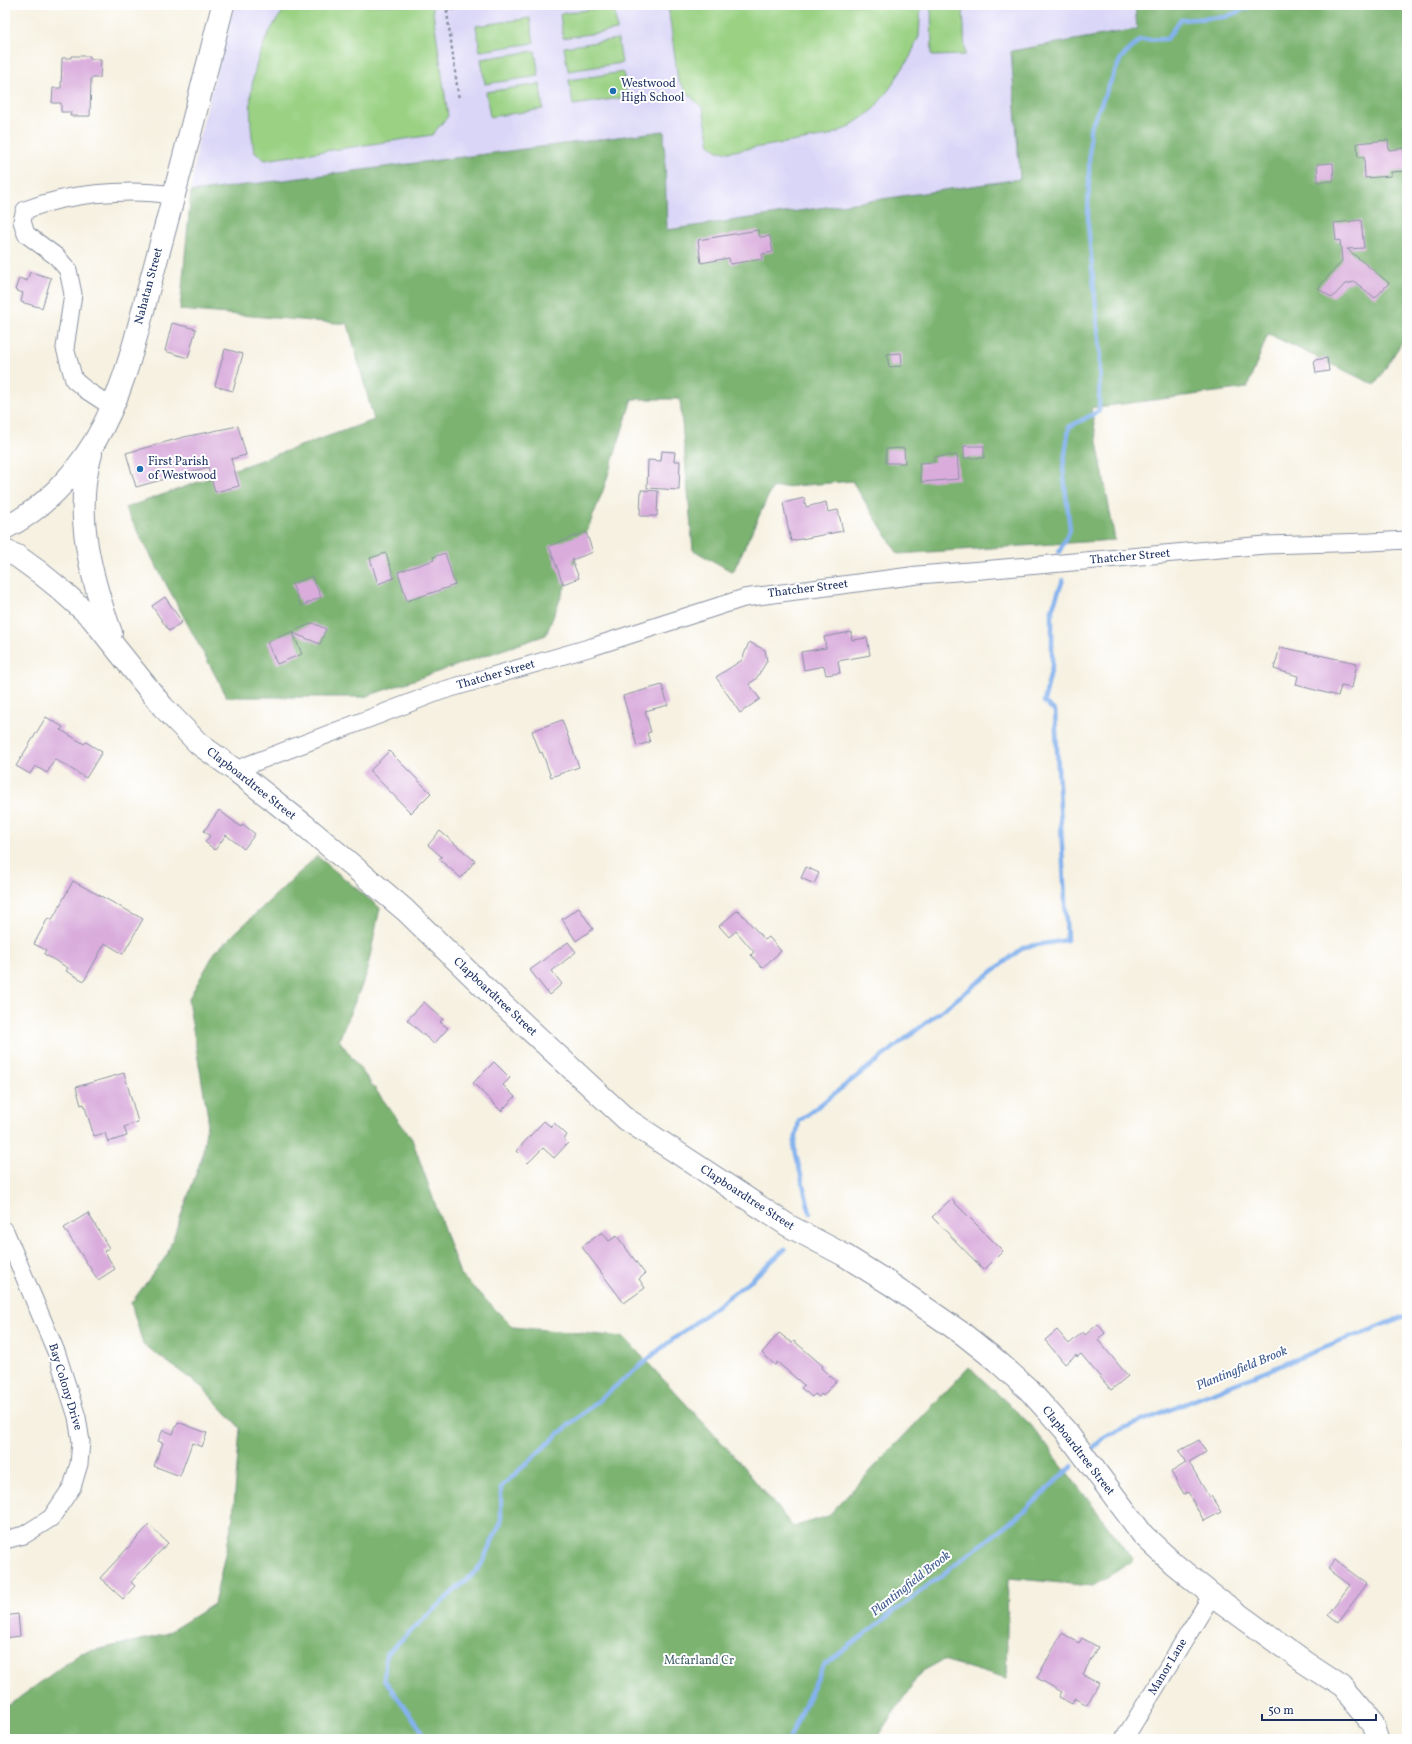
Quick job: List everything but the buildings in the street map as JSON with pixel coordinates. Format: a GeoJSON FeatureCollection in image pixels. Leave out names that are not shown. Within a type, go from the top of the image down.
{"type":"FeatureCollection","features":[{"type":"Feature","properties":{"kind":"main road","name":"Nahatan Street"},"geometry":{"type":"LineString","coordinates":[[5,528],[37,507],[66,479],[95,441],[112,407],[130,357],[223,5]]}},
{"type":"Feature","properties":{"kind":"main road","name":"Clapboardtree Street"},"geometry":{"type":"LineString","coordinates":[[95,441],[86,471],[83,491],[88,560],[100,604],[116,647]]}},
{"type":"Feature","properties":{"kind":"main road","name":"Clapboardtree Street"},"geometry":{"type":"LineString","coordinates":[[5,551],[17,556],[60,589],[91,618],[163,707],[199,744],[235,770],[405,910],[487,990],[626,1119],[789,1226],[844,1255],[892,1285],[963,1334],[997,1361],[1028,1389],[1065,1430],[1143,1535],[1174,1564],[1212,1594],[1304,1662],[1342,1687],[1373,1724],[1378,1739]]}},
{"type":"Feature","properties":{"kind":"street"},"geometry":{"type":"LineString","coordinates":[[112,407],[86,390],[74,380],[65,348],[72,294],[68,270],[57,257],[26,234],[22,221],[25,210],[46,202],[85,196],[136,192],[173,196]]}},
{"type":"Feature","properties":{"kind":"street","name":"Thatcher Street"},"geometry":{"type":"LineString","coordinates":[[235,770],[441,691],[592,647],[744,598],[918,575],[1265,545],[1407,540]]}},
{"type":"Feature","properties":{"kind":"street","name":"Bay Colony Drive"},"geometry":{"type":"LineString","coordinates":[[5,1231],[57,1354],[77,1417],[81,1442],[79,1464],[72,1487],[51,1518],[24,1535],[5,1540]]}},
{"type":"Feature","properties":{"kind":"street","name":"Manor Lane"},"geometry":{"type":"LineString","coordinates":[[1124,1739],[1212,1594]]}},
{"type":"Feature","properties":{"kind":"path"},"geometry":{"type":"LineString","coordinates":[[446,5],[459,100]]}},
{"type":"Feature","properties":{"kind":"path"},"geometry":{"type":"LineString","coordinates":[[446,11],[482,5]]}},
{"type":"Feature","properties":{"kind":"shaded area","name":"Westwood High School"},"geometry":{"type":"Polygon","coordinates":[[[234,5],[1135,5],[1137,29],[1011,51],[1020,179],[666,230],[664,131],[191,192],[198,142],[234,5]]]}},
{"type":"Feature","properties":{"kind":"green space"},"geometry":{"type":"Polygon","coordinates":[[[287,5],[432,5],[448,116],[432,135],[265,160],[254,152],[250,109],[251,95],[260,53],[273,26],[287,5]]]}},
{"type":"Feature","properties":{"kind":"green space"},"geometry":{"type":"Polygon","coordinates":[[[668,5],[921,5],[919,36],[910,57],[890,88],[872,111],[847,128],[828,136],[728,152],[718,151],[710,145],[703,108],[691,97],[678,80],[668,5]]]}},
{"type":"Feature","properties":{"kind":"green space"},"geometry":{"type":"Polygon","coordinates":[[[931,5],[963,5],[965,55],[932,56],[931,5]]]}},
{"type":"Feature","properties":{"kind":"green space"},"geometry":{"type":"Polygon","coordinates":[[[1135,5],[1407,5],[1407,334],[1375,385],[1268,334],[1247,388],[1091,408],[1115,540],[898,554],[852,481],[772,488],[733,572],[693,550],[680,399],[632,399],[604,488],[546,635],[364,697],[227,697],[125,508],[374,420],[348,324],[180,310],[191,192],[664,131],[667,230],[1020,179],[1011,51],[1137,29],[1135,5]]]}},
{"type":"Feature","properties":{"kind":"green space"},"geometry":{"type":"Polygon","coordinates":[[[614,6],[617,30],[563,38],[560,14],[614,6]]]}},
{"type":"Feature","properties":{"kind":"green space"},"geometry":{"type":"Polygon","coordinates":[[[530,18],[534,43],[480,51],[476,26],[530,18]]]}},
{"type":"Feature","properties":{"kind":"green space"},"geometry":{"type":"Polygon","coordinates":[[[618,39],[622,63],[568,71],[564,47],[618,39]]]}},
{"type":"Feature","properties":{"kind":"green space"},"geometry":{"type":"Polygon","coordinates":[[[535,51],[539,76],[485,84],[481,59],[535,51]]]}},
{"type":"Feature","properties":{"kind":"green space"},"geometry":{"type":"Polygon","coordinates":[[[623,72],[627,97],[573,105],[569,80],[623,72]]]}},
{"type":"Feature","properties":{"kind":"green space"},"geometry":{"type":"Polygon","coordinates":[[[540,84],[543,109],[490,117],[486,92],[540,84]]]}},
{"type":"Feature","properties":{"kind":"green space","name":"Mcfarland Cr"},"geometry":{"type":"Polygon","coordinates":[[[317,856],[380,908],[366,975],[339,1040],[412,1139],[460,1274],[513,1327],[624,1337],[736,1458],[793,1527],[828,1516],[969,1367],[1031,1425],[1134,1560],[1093,1586],[1008,1578],[1006,1679],[943,1660],[921,1672],[879,1734],[880,1739],[5,1739],[5,1708],[81,1653],[164,1635],[214,1604],[233,1518],[240,1428],[203,1388],[143,1344],[131,1303],[167,1255],[202,1157],[208,1117],[188,1000],[215,952],[317,856]]]}},
{"type":"Feature","properties":{"kind":"waterway"},"geometry":{"type":"LineString","coordinates":[[1059,552],[1070,530],[1063,468],[1069,427],[1099,411],[1100,350],[1088,224],[1090,129],[1121,58],[1140,40],[1167,39],[1180,20],[1225,17],[1255,5]]}},
{"type":"Feature","properties":{"kind":"waterway"},"geometry":{"type":"LineString","coordinates":[[810,1213],[794,1146],[799,1121],[1024,947],[1067,940],[1055,711],[1044,702],[1052,666],[1052,609],[1063,580]]}},
{"type":"Feature","properties":{"kind":"waterway"},"geometry":{"type":"LineString","coordinates":[[428,1739],[384,1679],[386,1654],[480,1567],[501,1522],[501,1487],[556,1436],[659,1350],[751,1280],[785,1249]]}},
{"type":"Feature","properties":{"kind":"waterway","name":"Plantingfield Brook"},"geometry":{"type":"LineString","coordinates":[[1090,1451],[1107,1435],[1407,1315]]}},
{"type":"Feature","properties":{"kind":"waterway","name":"Plantingfield Brook"},"geometry":{"type":"LineString","coordinates":[[789,1739],[823,1666],[1016,1518],[1072,1466]]}},
{"type":"Feature","properties":{"kind":"place","name":"Westwood High School"},"geometry":{"type":"Point","coordinates":[613,91]}},
{"type":"Feature","properties":{"kind":"place","name":"First Parish of Westwood"},"geometry":{"type":"Point","coordinates":[140,469]}}]}
